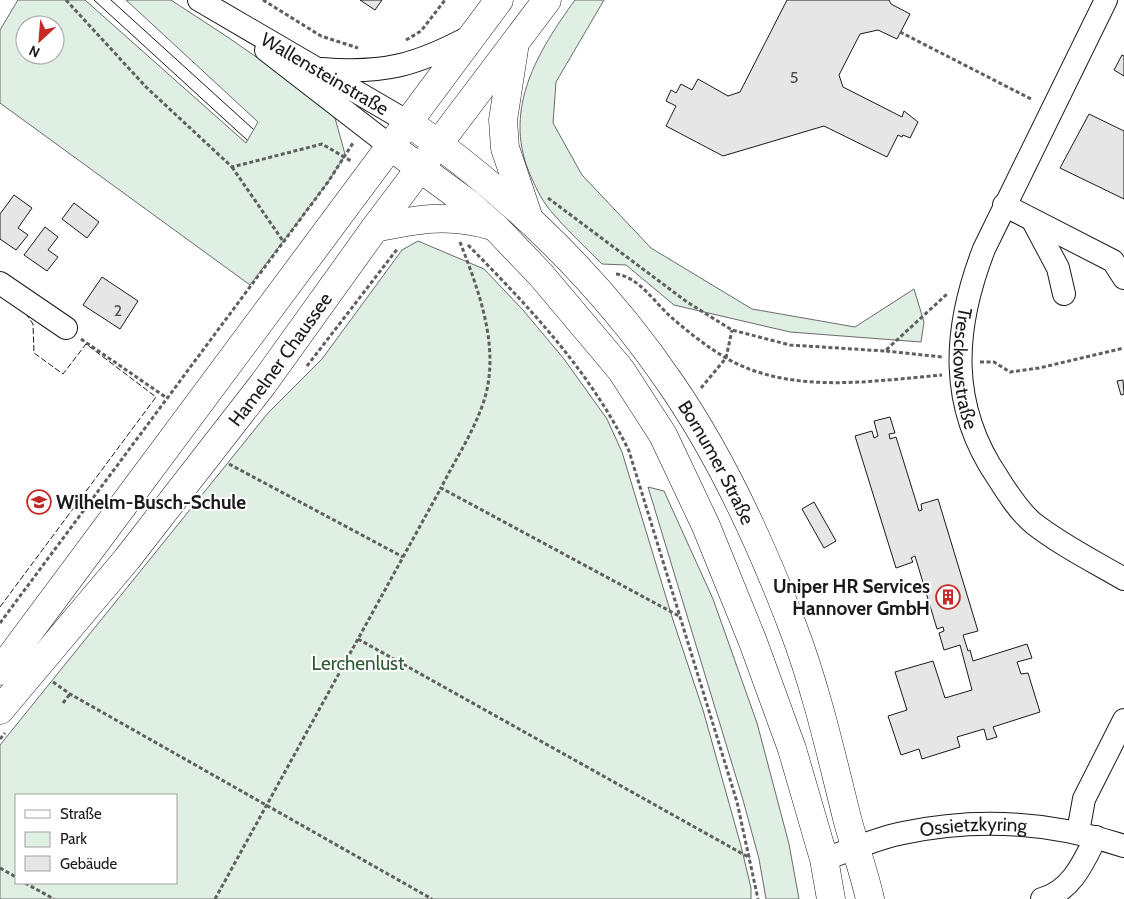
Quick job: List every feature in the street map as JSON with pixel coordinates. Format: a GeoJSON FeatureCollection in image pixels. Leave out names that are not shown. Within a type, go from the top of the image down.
{"type":"FeatureCollection","features":[{"type":"Feature","properties":{"kind":"main road","name":"Hamelner Chaussee"},"geometry":{"type":"LineString","coordinates":[[0,671],[499,0]]}},
{"type":"Feature","properties":{"kind":"main road","name":"Hamelner Chaussee"},"geometry":{"type":"LineString","coordinates":[[0,710],[128,559],[263,384],[375,228],[547,0]]}},
{"type":"Feature","properties":{"kind":"main road"},"geometry":{"type":"LineString","coordinates":[[515,43],[506,85],[503,120],[504,138],[512,173],[529,220]]}},
{"type":"Feature","properties":{"kind":"main road","name":"Bornumer Straße"},"geometry":{"type":"LineString","coordinates":[[408,122],[472,170],[529,220],[608,301],[672,384],[724,472],[793,627],[828,741],[855,849],[870,899]]}},
{"type":"Feature","properties":{"kind":"main road","name":"Bornumer Straße"},"geometry":{"type":"LineString","coordinates":[[390,146],[496,228],[541,275],[620,370],[663,435],[706,526],[753,642],[792,749],[824,859],[832,899]]}},
{"type":"Feature","properties":{"kind":"main road"},"geometry":{"type":"LineString","coordinates":[[375,228],[444,217],[470,220],[496,228]]}},
{"type":"Feature","properties":{"kind":"street","name":"Tresckowstraße"},"geometry":{"type":"LineString","coordinates":[[1106,0],[984,249],[969,291],[962,328],[960,366],[962,395],[970,426],[987,463],[1010,496],[1032,522],[1061,543],[1124,579]]}},
{"type":"Feature","properties":{"kind":"street","name":"Wallensteinstraße"},"geometry":{"type":"LineString","coordinates":[[211,3],[242,27],[270,54],[390,146]]}},
{"type":"Feature","properties":{"kind":"street","name":"Wallensteinstraße"},"geometry":{"type":"LineString","coordinates":[[242,27],[319,68],[408,122]]}},
{"type":"Feature","properties":{"kind":"street"},"geometry":{"type":"LineString","coordinates":[[319,68],[353,71],[396,67],[446,50],[473,35]]}},
{"type":"Feature","properties":{"kind":"street"},"geometry":{"type":"LineString","coordinates":[[1004,205],[1113,261],[1124,278]]}},
{"type":"Feature","properties":{"kind":"street"},"geometry":{"type":"LineString","coordinates":[[1033,221],[1058,268],[1064,294]]}},
{"type":"Feature","properties":{"kind":"street"},"geometry":{"type":"LineString","coordinates":[[0,283],[66,328]]}},
{"type":"Feature","properties":{"kind":"street"},"geometry":{"type":"LineString","coordinates":[[1042,899],[1058,892],[1074,878],[1087,834],[1084,799],[1124,720]]}},
{"type":"Feature","properties":{"kind":"street","name":"Ossietzkyring"},"geometry":{"type":"LineString","coordinates":[[824,859],[903,833],[969,824],[1026,823],[1087,834],[1124,846]]}},
{"type":"Feature","properties":{"kind":"path"},"geometry":{"type":"LineString","coordinates":[[66,0],[146,87],[232,167],[283,241]]}},
{"type":"Feature","properties":{"kind":"path"},"geometry":{"type":"LineString","coordinates":[[263,0],[321,36],[366,50]]}},
{"type":"Feature","properties":{"kind":"path"},"geometry":{"type":"LineString","coordinates":[[400,44],[421,31],[445,0]]}},
{"type":"Feature","properties":{"kind":"path"},"geometry":{"type":"LineString","coordinates":[[900,32],[1052,109]]}},
{"type":"Feature","properties":{"kind":"path"},"geometry":{"type":"LineString","coordinates":[[0,623],[328,182],[344,157],[322,144],[232,167]]}},
{"type":"Feature","properties":{"kind":"path"},"geometry":{"type":"LineString","coordinates":[[544,196],[686,302],[732,330],[790,345],[885,351],[960,366]]}},
{"type":"Feature","properties":{"kind":"path"},"geometry":{"type":"LineString","coordinates":[[215,899],[403,558],[481,410],[490,362],[487,332],[478,290],[461,240],[528,306],[570,358],[613,418],[629,451],[737,802],[751,858],[758,899]]}},
{"type":"Feature","properties":{"kind":"path"},"geometry":{"type":"LineString","coordinates":[[611,273],[628,276],[672,318],[726,358],[759,373],[795,381],[835,382],[960,366]]}},
{"type":"Feature","properties":{"kind":"path"},"geometry":{"type":"LineString","coordinates":[[885,351],[949,292]]}},
{"type":"Feature","properties":{"kind":"path"},"geometry":{"type":"LineString","coordinates":[[66,328],[167,398]]}},
{"type":"Feature","properties":{"kind":"path"},"geometry":{"type":"LineString","coordinates":[[696,394],[726,358],[732,330]]}},
{"type":"Feature","properties":{"kind":"path"},"geometry":{"type":"LineString","coordinates":[[984,363],[994,362],[1010,372],[1039,368],[1124,348]]}},
{"type":"Feature","properties":{"kind":"path"},"geometry":{"type":"LineString","coordinates":[[223,461],[403,558]]}},
{"type":"Feature","properties":{"kind":"path"},"geometry":{"type":"LineString","coordinates":[[441,488],[679,616]]}},
{"type":"Feature","properties":{"kind":"path"},"geometry":{"type":"LineString","coordinates":[[358,639],[751,858]]}},
{"type":"Feature","properties":{"kind":"path"},"geometry":{"type":"LineString","coordinates":[[48,679],[70,694],[432,899]]}},
{"type":"Feature","properties":{"kind":"path"},"geometry":{"type":"LineString","coordinates":[[63,703],[70,694]]}},
{"type":"Feature","properties":{"kind":"path"},"geometry":{"type":"LineString","coordinates":[[0,868],[15,877]]}},
{"type":"Feature","properties":{"kind":"path"},"geometry":{"type":"LineString","coordinates":[[28,884],[54,899]]}},
{"type":"Feature","properties":{"kind":"green space"},"geometry":{"type":"Polygon","coordinates":[[[18,0],[85,0],[246,143],[258,122],[126,0],[171,0],[285,77],[335,118],[345,154],[328,182],[250,285],[0,103],[0,30],[18,0]]]}},
{"type":"Feature","properties":{"kind":"green space"},"geometry":{"type":"Polygon","coordinates":[[[575,0],[604,0],[556,82],[553,123],[582,175],[651,248],[752,309],[855,327],[914,289],[924,322],[921,342],[790,332],[674,305],[626,265],[602,264],[546,205],[529,172],[522,148],[520,125],[522,103],[528,81],[549,39],[575,0]]]}},
{"type":"Feature","properties":{"kind":"green space","name":"Lerchenlust"},"geometry":{"type":"Polygon","coordinates":[[[418,241],[484,269],[523,310],[564,359],[607,419],[622,452],[673,620],[703,710],[741,846],[751,888],[751,899],[0,899],[0,745],[268,413],[322,359],[402,250],[418,241]]]}},
{"type":"Feature","properties":{"kind":"green space"},"geometry":{"type":"Polygon","coordinates":[[[648,487],[664,491],[713,599],[757,723],[789,844],[799,899],[766,899],[759,859],[743,800],[648,487]]]}},
{"type":"Feature","properties":{"kind":"building"},"geometry":{"type":"Polygon","coordinates":[[[360,0],[382,0],[375,10],[360,0]]]}},
{"type":"Feature","properties":{"kind":"building"},"geometry":{"type":"Polygon","coordinates":[[[787,0],[889,0],[891,4],[910,14],[897,39],[878,30],[860,34],[839,75],[843,87],[902,117],[904,111],[918,122],[910,138],[898,135],[887,157],[824,126],[723,156],[666,126],[676,106],[666,101],[671,90],[676,93],[681,84],[692,90],[698,79],[728,96],[740,92],[787,0]]]}},
{"type":"Feature","properties":{"kind":"building"},"geometry":{"type":"Polygon","coordinates":[[[1122,55],[1124,56],[1124,76],[1114,70],[1122,55]]]}},
{"type":"Feature","properties":{"kind":"building"},"geometry":{"type":"Polygon","coordinates":[[[1089,114],[1124,131],[1124,199],[1060,168],[1089,114]]]}},
{"type":"Feature","properties":{"kind":"building"},"geometry":{"type":"Polygon","coordinates":[[[14,195],[32,208],[18,228],[28,235],[16,250],[0,239],[0,214],[14,195]]]}},
{"type":"Feature","properties":{"kind":"building"},"geometry":{"type":"Polygon","coordinates":[[[74,203],[99,222],[87,238],[62,219],[74,203]]]}},
{"type":"Feature","properties":{"kind":"building"},"geometry":{"type":"Polygon","coordinates":[[[45,227],[58,237],[48,250],[58,257],[47,271],[24,255],[45,227]]]}},
{"type":"Feature","properties":{"kind":"building"},"geometry":{"type":"Polygon","coordinates":[[[102,277],[138,301],[120,329],[83,305],[102,277]]]}},
{"type":"Feature","properties":{"kind":"building"},"geometry":{"type":"Polygon","coordinates":[[[1123,380],[1124,394],[1121,395],[1117,381],[1123,380]]]}},
{"type":"Feature","properties":{"kind":"building","name":"Uniper HR Services Hannover GmbH"},"geometry":{"type":"Polygon","coordinates":[[[890,417],[895,433],[889,434],[890,439],[896,437],[919,511],[922,510],[921,504],[938,499],[978,631],[963,635],[973,661],[1027,644],[1032,658],[1017,662],[1021,674],[1028,673],[1040,712],[993,727],[997,737],[987,740],[984,729],[957,737],[960,747],[922,759],[919,749],[901,755],[888,716],[907,710],[895,672],[933,661],[945,698],[972,690],[960,645],[944,650],[939,633],[944,631],[943,627],[937,629],[915,556],[911,558],[913,562],[896,568],[855,436],[872,431],[874,438],[878,436],[874,421],[890,417]]]}},
{"type":"Feature","properties":{"kind":"building"},"geometry":{"type":"Polygon","coordinates":[[[814,502],[836,541],[824,548],[802,509],[814,502]]]}},
{"type":"Feature","properties":{"kind":"tram line"},"geometry":{"type":"LineString","coordinates":[[94,0],[247,140]]}},
{"type":"Feature","properties":{"kind":"tram line"},"geometry":{"type":"LineString","coordinates":[[111,0],[253,129]]}},
{"type":"Feature","properties":{"kind":"fence"},"geometry":{"type":"LineString","coordinates":[[0,607],[156,397],[86,344],[63,374],[34,353],[33,324],[27,315]]}},
{"type":"Feature","properties":{"kind":"place","name":"Wilhelm-Busch-Schule"},"geometry":{"type":"Point","coordinates":[39,502]}},
{"type":"Feature","properties":{"kind":"place","name":"Uniper HR Services Hannover GmbH"},"geometry":{"type":"Point","coordinates":[948,597]}}]}
